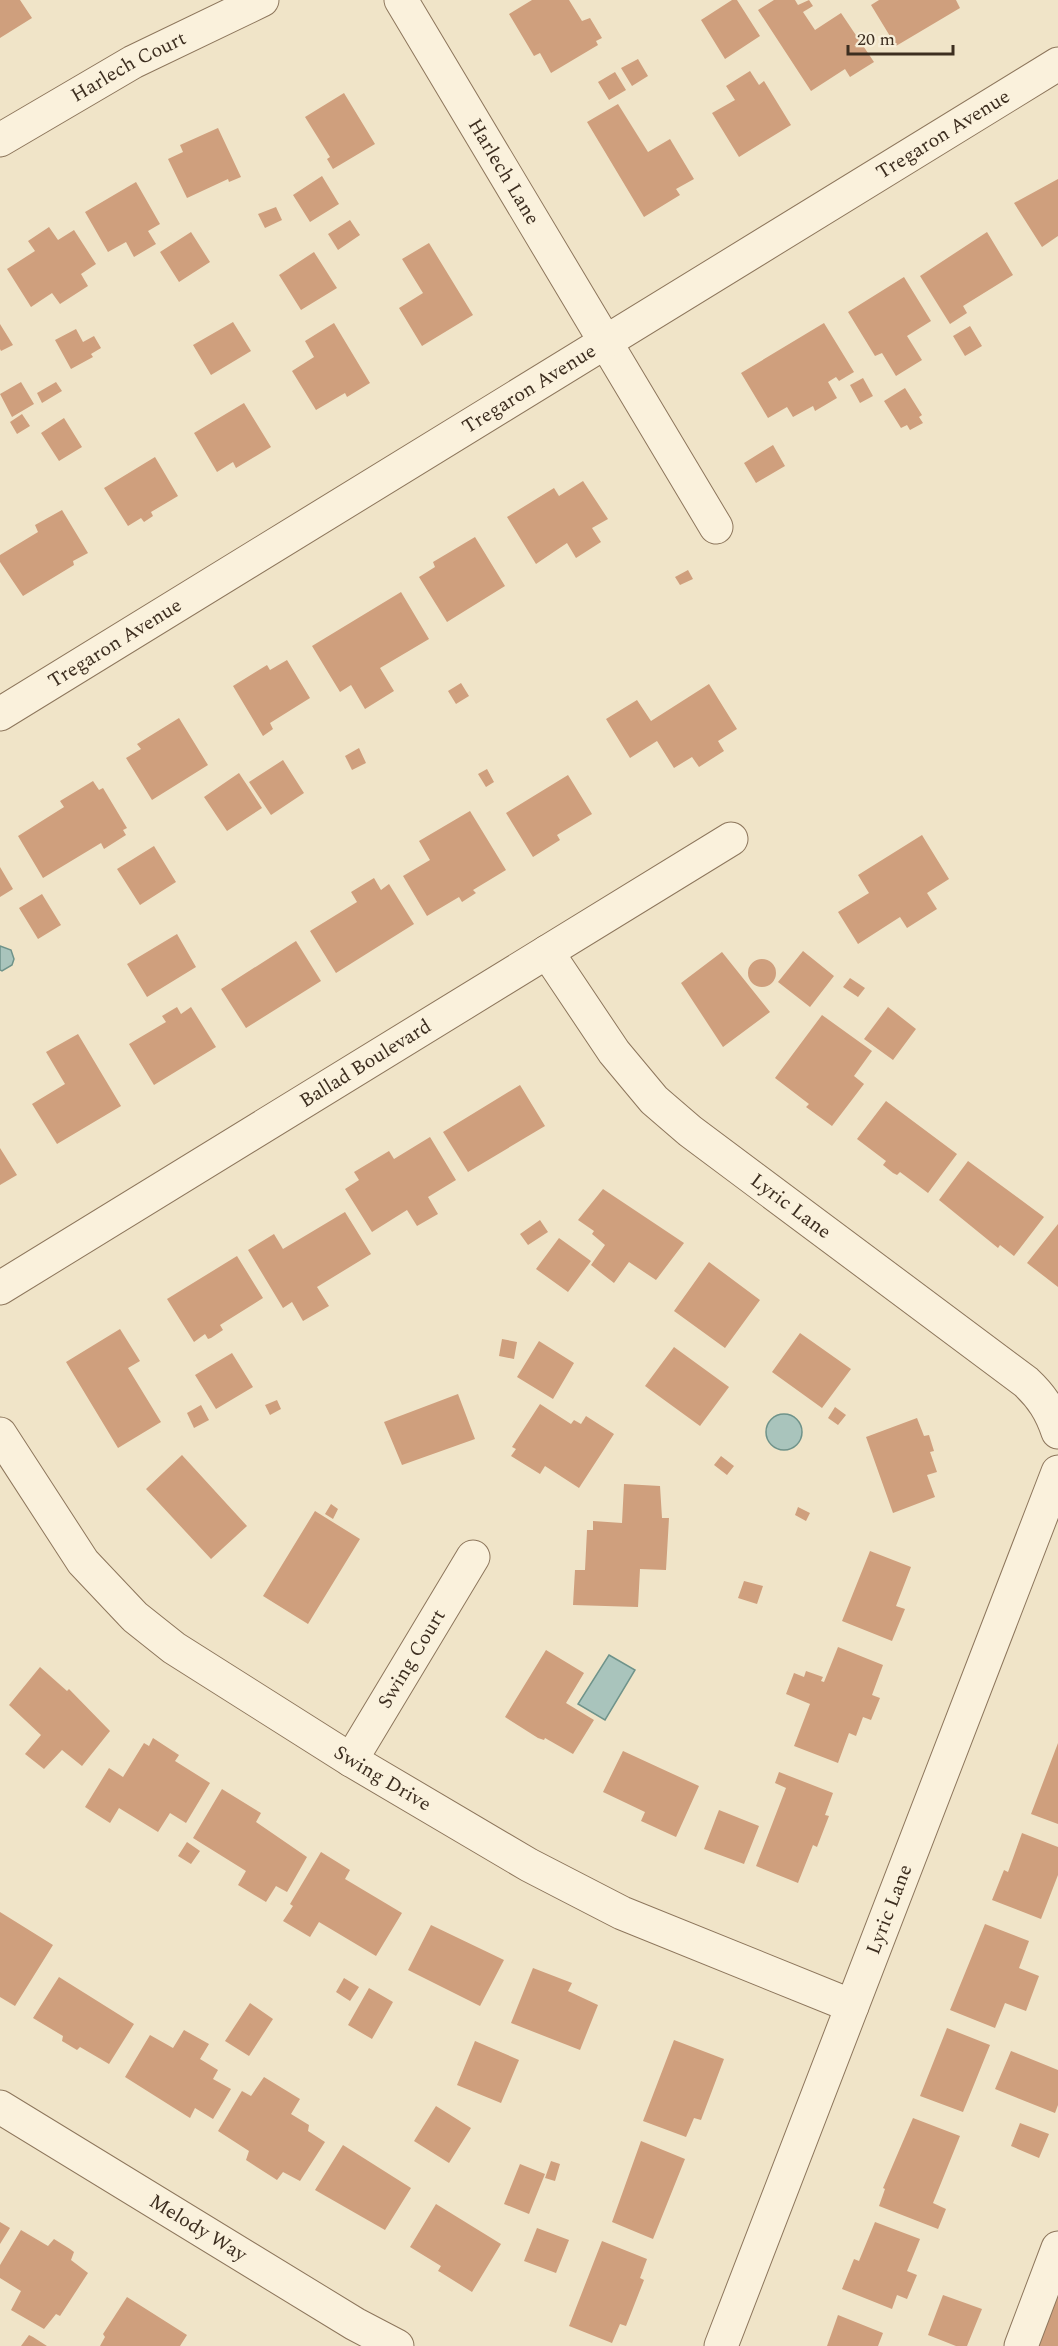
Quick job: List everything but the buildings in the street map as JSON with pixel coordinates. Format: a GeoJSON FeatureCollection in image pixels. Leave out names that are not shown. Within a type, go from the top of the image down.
{"type":"FeatureCollection","features":[{"type":"Feature","properties":{"kind":"street","name":"Harlech Court"},"geometry":{"type":"LineString","coordinates":[[0,140],[133,62],[262,0]]}},
{"type":"Feature","properties":{"kind":"street","name":"Harlech Lane"},"geometry":{"type":"LineString","coordinates":[[401,0],[716,527]]}},
{"type":"Feature","properties":{"kind":"street","name":"Tregaron Avenue"},"geometry":{"type":"LineString","coordinates":[[0,714],[1058,64]]}},
{"type":"Feature","properties":{"kind":"street","name":"Ballad Boulevard"},"geometry":{"type":"LineString","coordinates":[[0,1288],[731,839]]}},
{"type":"Feature","properties":{"kind":"street","name":"Lyric Lane"},"geometry":{"type":"LineString","coordinates":[[547,952],[614,1052],[654,1100],[690,1131],[1026,1382],[1042,1397],[1051,1411],[1058,1432]]}},
{"type":"Feature","properties":{"kind":"street","name":"Swing Drive"},"geometry":{"type":"LineString","coordinates":[[0,1434],[83,1562],[135,1617],[174,1648],[351,1760],[529,1865],[622,1913],[852,2006]]}},
{"type":"Feature","properties":{"kind":"street","name":"Lyric Lane"},"geometry":{"type":"LineString","coordinates":[[721,2346],[1058,1472]]}},
{"type":"Feature","properties":{"kind":"street","name":"Swing Court"},"geometry":{"type":"LineString","coordinates":[[351,1760],[473,1557]]}},
{"type":"Feature","properties":{"kind":"street","name":"Melody Way"},"geometry":{"type":"LineString","coordinates":[[0,2108],[355,2324],[397,2346]]}},
{"type":"Feature","properties":{"kind":"street"},"geometry":{"type":"LineString","coordinates":[[1021,2346],[1058,2248]]}},
{"type":"Feature","properties":{"kind":"water"},"geometry":{"type":"Polygon","coordinates":[[[0,946],[11,950],[14,959],[12,965],[2,971],[0,970],[0,946]]]}},
{"type":"Feature","properties":{"kind":"water"},"geometry":{"type":"Polygon","coordinates":[[[784,1414],[797,1419],[802,1432],[797,1445],[784,1450],[771,1445],[766,1432],[771,1419],[784,1414]]]}},
{"type":"Feature","properties":{"kind":"water"},"geometry":{"type":"Polygon","coordinates":[[[609,1655],[635,1670],[605,1720],[578,1704],[609,1655]]]}}]}
